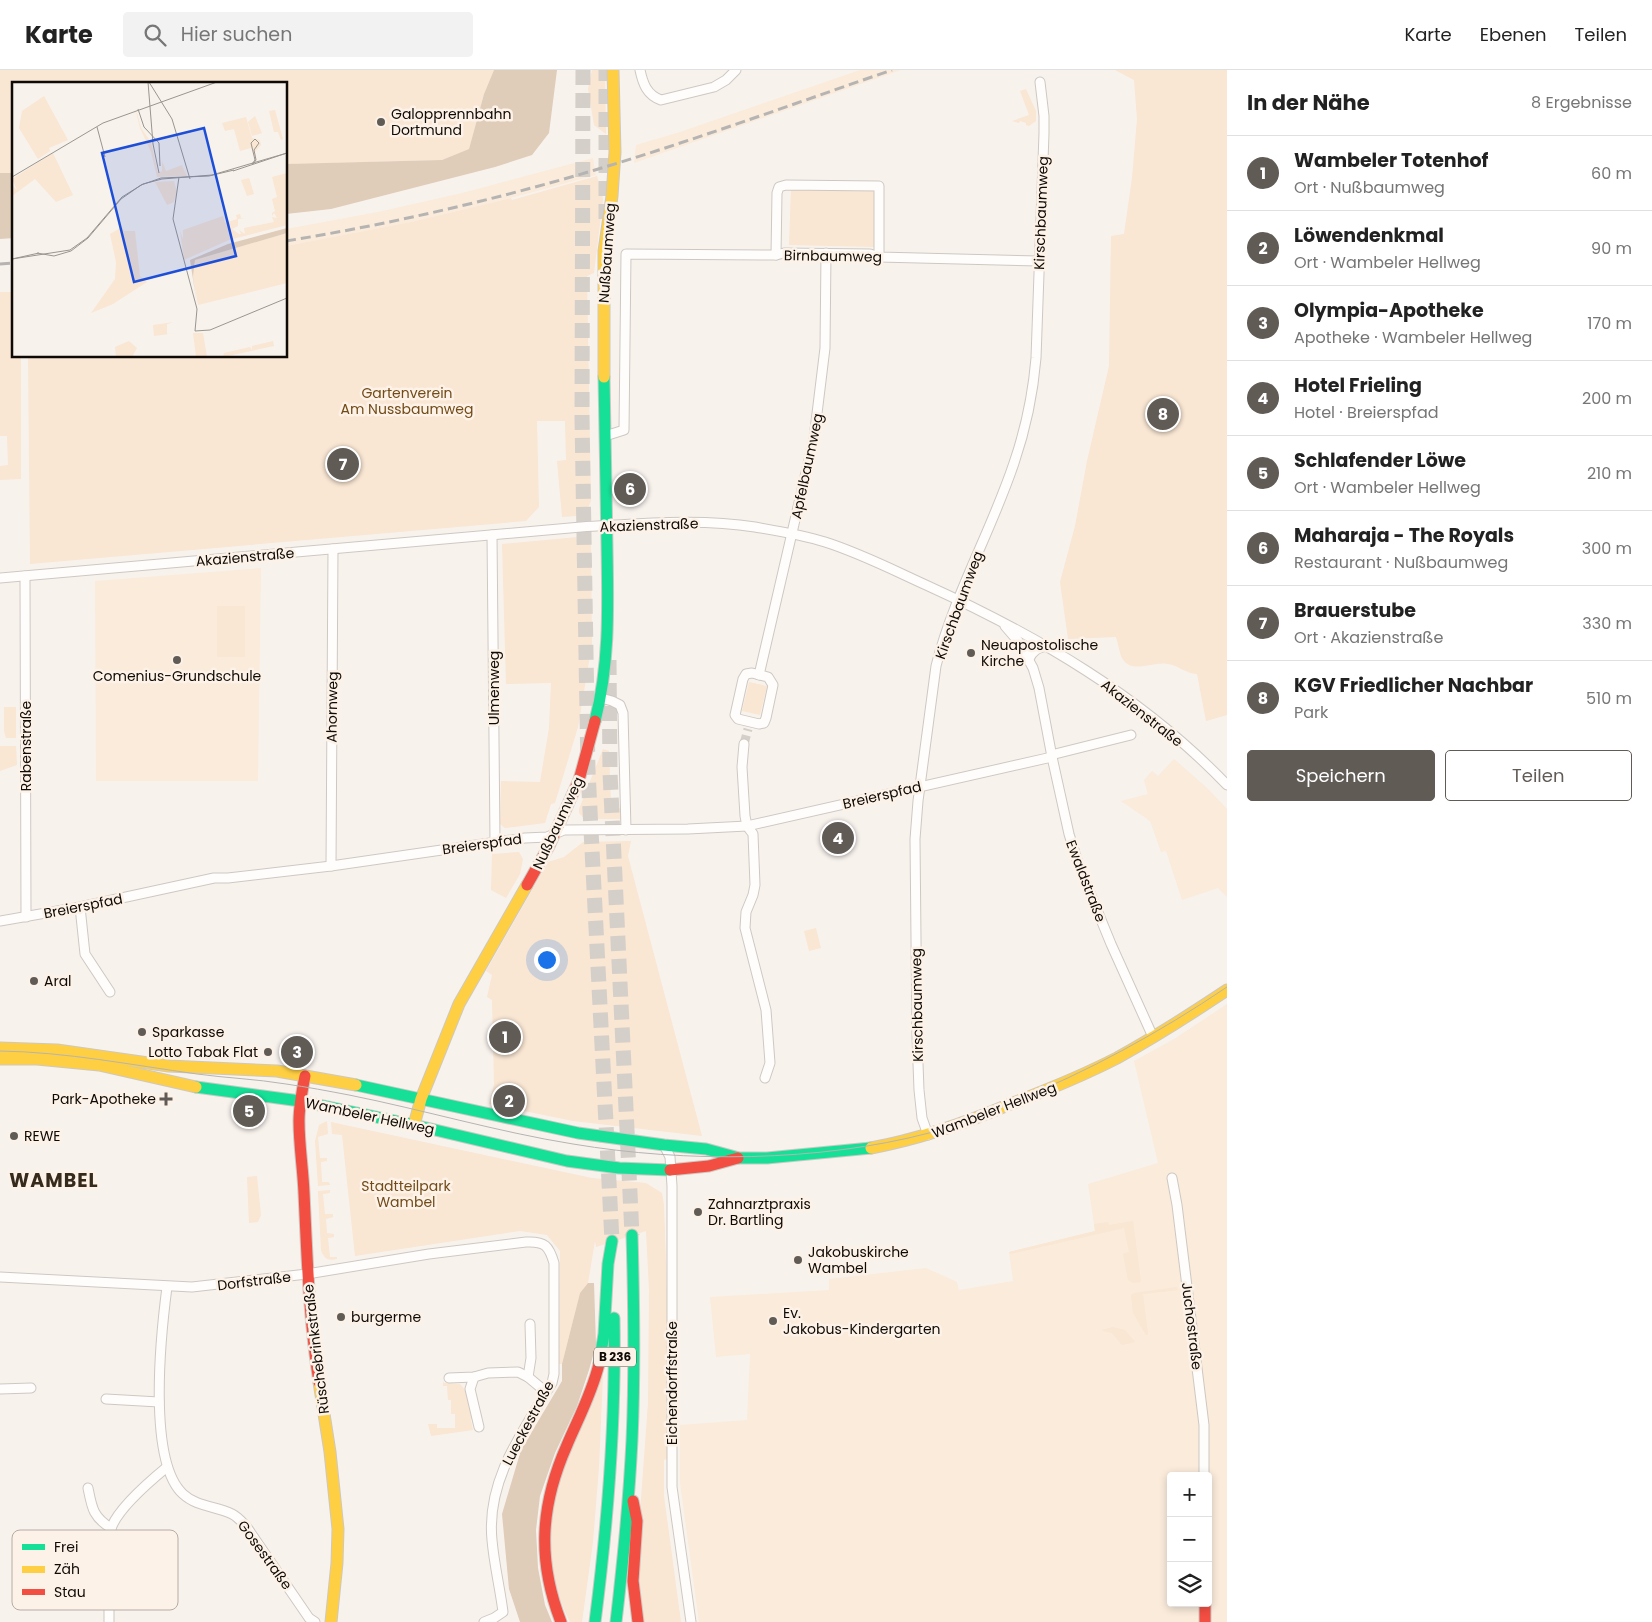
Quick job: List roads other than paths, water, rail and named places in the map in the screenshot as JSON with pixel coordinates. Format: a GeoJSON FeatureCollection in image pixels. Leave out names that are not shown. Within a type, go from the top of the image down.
{"type":"FeatureCollection","features":[{"type":"Feature","properties":{"kind":"main road","name":"Nußbaumweg"},"geometry":{"type":"LineString","coordinates":[[414,1125],[421,1099],[459,1004],[533,876],[556,832],[579,780],[601,698],[608,636],[603,276],[615,152],[613,70]]}},
{"type":"Feature","properties":{"kind":"main road","name":"Wambeler Hellweg"},"geometry":{"type":"LineString","coordinates":[[0,1059],[90,1064],[116,1068],[200,1088],[300,1101],[414,1125],[567,1161],[621,1168],[671,1170],[707,1167],[739,1158],[840,1152],[928,1136],[982,1117],[1064,1083],[1116,1058],[1227,990]]}},
{"type":"Feature","properties":{"kind":"main road","name":"Wambeler Hellweg"},"geometry":{"type":"LineString","coordinates":[[0,1048],[57,1050],[169,1066],[278,1072],[305,1076],[578,1133],[706,1149],[739,1158]]}},
{"type":"Feature","properties":{"kind":"main road","name":"Rüschebrinkstraße"},"geometry":{"type":"LineString","coordinates":[[305,1076],[300,1101],[299,1120],[307,1274],[315,1359],[330,1452],[338,1529],[338,1563],[331,1622]]}},
{"type":"Feature","properties":{"kind":"main road","name":"B 236"},"geometry":{"type":"LineString","coordinates":[[616,1622],[622,1575],[634,1414],[635,1317],[632,1235]]}},
{"type":"Feature","properties":{"kind":"main road","name":"B 236"},"geometry":{"type":"LineString","coordinates":[[561,1622],[553,1604],[546,1569],[543,1542],[545,1520],[551,1489],[597,1372],[604,1335],[608,1266],[612,1241],[615,1360],[605,1543],[595,1622]]}},
{"type":"Feature","properties":{"kind":"main road"},"geometry":{"type":"LineString","coordinates":[[630,1482],[637,1520],[633,1581],[638,1622]]}},
{"type":"Feature","properties":{"kind":"main road"},"geometry":{"type":"LineString","coordinates":[[1205,1607],[1205,1622]]}},
{"type":"Feature","properties":{"kind":"street"},"geometry":{"type":"LineString","coordinates":[[640,70],[648,93],[654,98],[666,100],[714,86],[726,80],[736,70]]}},
{"type":"Feature","properties":{"kind":"street","name":"Kirschbaumweg"},"geometry":{"type":"LineString","coordinates":[[928,1136],[922,1118],[917,1037],[915,839],[920,786],[936,666],[958,600],[1014,464],[1028,414],[1036,358],[1044,133],[1040,82]]}},
{"type":"Feature","properties":{"kind":"street"},"geometry":{"type":"LineString","coordinates":[[776,255],[777,193],[779,187],[786,185],[879,186],[879,257]]}},
{"type":"Feature","properties":{"kind":"street","name":"Birnbaumweg"},"geometry":{"type":"LineString","coordinates":[[626,254],[776,255],[784,253],[826,253],[870,254],[879,257],[1039,261]]}},
{"type":"Feature","properties":{"kind":"street","name":"Apfelbaumweg"},"geometry":{"type":"LineString","coordinates":[[760,675],[814,438],[825,348],[826,253]]}},
{"type":"Feature","properties":{"kind":"street","name":"Nußbaumweg"},"geometry":{"type":"LineString","coordinates":[[605,436],[624,430],[626,254]]}},
{"type":"Feature","properties":{"kind":"street","name":"Akazienstraße"},"geometry":{"type":"LineString","coordinates":[[0,578],[607,526],[714,523],[754,527],[824,542],[855,553],[958,600],[1047,646],[1132,703],[1169,732],[1227,785]]}},
{"type":"Feature","properties":{"kind":"street","name":"Ulmenweg"},"geometry":{"type":"LineString","coordinates":[[492,535],[494,842]]}},
{"type":"Feature","properties":{"kind":"street","name":"Ahornweg"},"geometry":{"type":"LineString","coordinates":[[330,866],[334,548]]}},
{"type":"Feature","properties":{"kind":"street","name":"Rabenstraße"},"geometry":{"type":"LineString","coordinates":[[25,576],[26,917]]}},
{"type":"Feature","properties":{"kind":"street","name":"Ewaldstraße"},"geometry":{"type":"LineString","coordinates":[[1002,622],[1018,641],[1029,659],[1039,688],[1069,834],[1078,866],[1153,1037]]}},
{"type":"Feature","properties":{"kind":"street"},"geometry":{"type":"LineString","coordinates":[[1029,659],[1035,649],[1047,646]]}},
{"type":"Feature","properties":{"kind":"street"},"geometry":{"type":"LineString","coordinates":[[746,674],[760,675],[768,677],[774,685],[764,723],[749,726],[738,719],[735,715],[736,710],[743,679],[746,674]]}},
{"type":"Feature","properties":{"kind":"street"},"geometry":{"type":"LineString","coordinates":[[601,698],[620,705],[623,713],[626,830]]}},
{"type":"Feature","properties":{"kind":"street","name":"Breierspfad"},"geometry":{"type":"LineString","coordinates":[[0,921],[80,907],[214,878],[330,866],[494,842],[547,837],[564,830],[688,829],[747,826],[1038,760],[1131,735]]}},
{"type":"Feature","properties":{"kind":"street"},"geometry":{"type":"LineString","coordinates":[[744,744],[742,766],[745,816],[747,826],[752,834],[755,885],[746,912],[745,928],[766,1010],[770,1063],[765,1078]]}},
{"type":"Feature","properties":{"kind":"street"},"geometry":{"type":"LineString","coordinates":[[80,907],[85,954],[110,992]]}},
{"type":"Feature","properties":{"kind":"street","name":"Eichendorffstraße"},"geometry":{"type":"LineString","coordinates":[[664,1145],[670,1157],[671,1170],[672,1487],[690,1622]]}},
{"type":"Feature","properties":{"kind":"street","name":"Juchostraße"},"geometry":{"type":"LineString","coordinates":[[1172,1178],[1204,1425],[1204,1472]]}},
{"type":"Feature","properties":{"kind":"street","name":"Dorfstraße"},"geometry":{"type":"LineString","coordinates":[[0,1277],[167,1287],[216,1286],[307,1274],[429,1254],[536,1241]]}},
{"type":"Feature","properties":{"kind":"street","name":"Lueckestraße"},"geometry":{"type":"LineString","coordinates":[[484,1622],[503,1612],[492,1540],[493,1509],[500,1476],[526,1425],[552,1383],[555,1365],[554,1263],[548,1248],[543,1243],[536,1241]]}},
{"type":"Feature","properties":{"kind":"street","name":"Gosestraße"},"geometry":{"type":"LineString","coordinates":[[167,1287],[161,1339],[159,1402],[167,1467],[176,1487],[193,1502],[231,1514],[240,1519],[309,1618],[315,1622]]}},
{"type":"Feature","properties":{"kind":"street"},"geometry":{"type":"LineString","coordinates":[[528,1377],[531,1358],[530,1324]]}},
{"type":"Feature","properties":{"kind":"street"},"geometry":{"type":"LineString","coordinates":[[449,1378],[474,1377],[498,1372],[518,1372],[528,1377],[546,1392]]}},
{"type":"Feature","properties":{"kind":"street"},"geometry":{"type":"LineString","coordinates":[[474,1377],[470,1389],[479,1427]]}},
{"type":"Feature","properties":{"kind":"street"},"geometry":{"type":"LineString","coordinates":[[0,1389],[31,1388]]}},
{"type":"Feature","properties":{"kind":"street"},"geometry":{"type":"LineString","coordinates":[[106,1399],[159,1402]]}},
{"type":"Feature","properties":{"kind":"street"},"geometry":{"type":"LineString","coordinates":[[88,1488],[97,1518],[111,1528],[147,1483],[167,1467]]}},
{"type":"Feature","properties":{"kind":"tunnel"},"geometry":{"type":"LineString","coordinates":[[583,70],[582,418],[588,771],[612,1241]]}},
{"type":"Feature","properties":{"kind":"tunnel"},"geometry":{"type":"LineString","coordinates":[[606,70],[606,219]]}},
{"type":"Feature","properties":{"kind":"tunnel"},"geometry":{"type":"LineString","coordinates":[[609,660],[610,772],[632,1235]]}},
{"type":"Feature","properties":{"kind":"tunnel"},"geometry":{"type":"LineString","coordinates":[[744,744],[748,729]]}},
{"type":"Feature","properties":{"kind":"tram line"},"geometry":{"type":"LineString","coordinates":[[0,1051],[74,1056],[197,1074],[302,1086],[517,1133],[616,1150],[706,1157],[797,1154],[842,1150],[886,1143],[929,1133],[972,1119],[1096,1064],[1176,1020],[1227,987]]}},
{"type":"Feature","properties":{"kind":"railway"},"geometry":{"type":"LineString","coordinates":[[288,241],[403,219],[557,181],[744,122],[892,70]]}},
{"type":"Feature","properties":{"kind":"railway"},"geometry":{"type":"LineString","coordinates":[[0,264],[12,263]]}},
{"type":"Feature","properties":{"kind":"place","name":"Galopprennbahn Dortmund"},"geometry":{"type":"Point","coordinates":[381,122]}},
{"type":"Feature","properties":{"kind":"place","name":"KGV Friedlicher Nachbar"},"geometry":{"type":"Point","coordinates":[1163,414]}},
{"type":"Feature","properties":{"kind":"place","name":"Brauerstube"},"geometry":{"type":"Point","coordinates":[343,464]}},
{"type":"Feature","properties":{"kind":"place","name":"Maharaja - The Royals"},"geometry":{"type":"Point","coordinates":[630,489]}},
{"type":"Feature","properties":{"kind":"place","name":"Neuapostolische Kirche"},"geometry":{"type":"Point","coordinates":[971,653]}},
{"type":"Feature","properties":{"kind":"place","name":"Comenius-Grundschule"},"geometry":{"type":"Point","coordinates":[177,660]}},
{"type":"Feature","properties":{"kind":"place","name":"Hotel Frieling"},"geometry":{"type":"Point","coordinates":[838,838]}},
{"type":"Feature","properties":{"kind":"place","name":"Aral"},"geometry":{"type":"Point","coordinates":[34,981]}},
{"type":"Feature","properties":{"kind":"place","name":"Sparkasse"},"geometry":{"type":"Point","coordinates":[142,1032]}},
{"type":"Feature","properties":{"kind":"place","name":"Wambeler Totenhof"},"geometry":{"type":"Point","coordinates":[505,1037]}},
{"type":"Feature","properties":{"kind":"place","name":"Lotto Tabak Flat"},"geometry":{"type":"Point","coordinates":[268,1052]}},
{"type":"Feature","properties":{"kind":"place","name":"Olympia-Apotheke"},"geometry":{"type":"Point","coordinates":[297,1052]}},
{"type":"Feature","properties":{"kind":"place","name":"Park-Apotheke"},"geometry":{"type":"Point","coordinates":[166,1099]}},
{"type":"Feature","properties":{"kind":"place","name":"Löwendenkmal"},"geometry":{"type":"Point","coordinates":[509,1101]}},
{"type":"Feature","properties":{"kind":"place","name":"Schlafender Löwe"},"geometry":{"type":"Point","coordinates":[249,1111]}},
{"type":"Feature","properties":{"kind":"place","name":"REWE"},"geometry":{"type":"Point","coordinates":[14,1136]}},
{"type":"Feature","properties":{"kind":"place","name":"Zahnarztpraxis Dr. Bartling"},"geometry":{"type":"Point","coordinates":[698,1212]}},
{"type":"Feature","properties":{"kind":"place","name":"Jakobuskirche Wambel"},"geometry":{"type":"Point","coordinates":[798,1260]}},
{"type":"Feature","properties":{"kind":"place","name":"burgerme"},"geometry":{"type":"Point","coordinates":[341,1317]}},
{"type":"Feature","properties":{"kind":"place","name":"Ev. Jakobus-Kindergarten"},"geometry":{"type":"Point","coordinates":[773,1321]}},
{"type":"Feature","properties":{"kind":"district","name":"WAMBEL"},"geometry":{"type":"Point","coordinates":[54,1180]}},
{"type":"Feature","properties":{"kind":"park label","name":"Gartenverein Am Nussbaumweg"},"geometry":{"type":"Point","coordinates":[407,402]}},
{"type":"Feature","properties":{"kind":"park label","name":"Stadtteilpark Wambel"},"geometry":{"type":"Point","coordinates":[406,1194]}}]}
